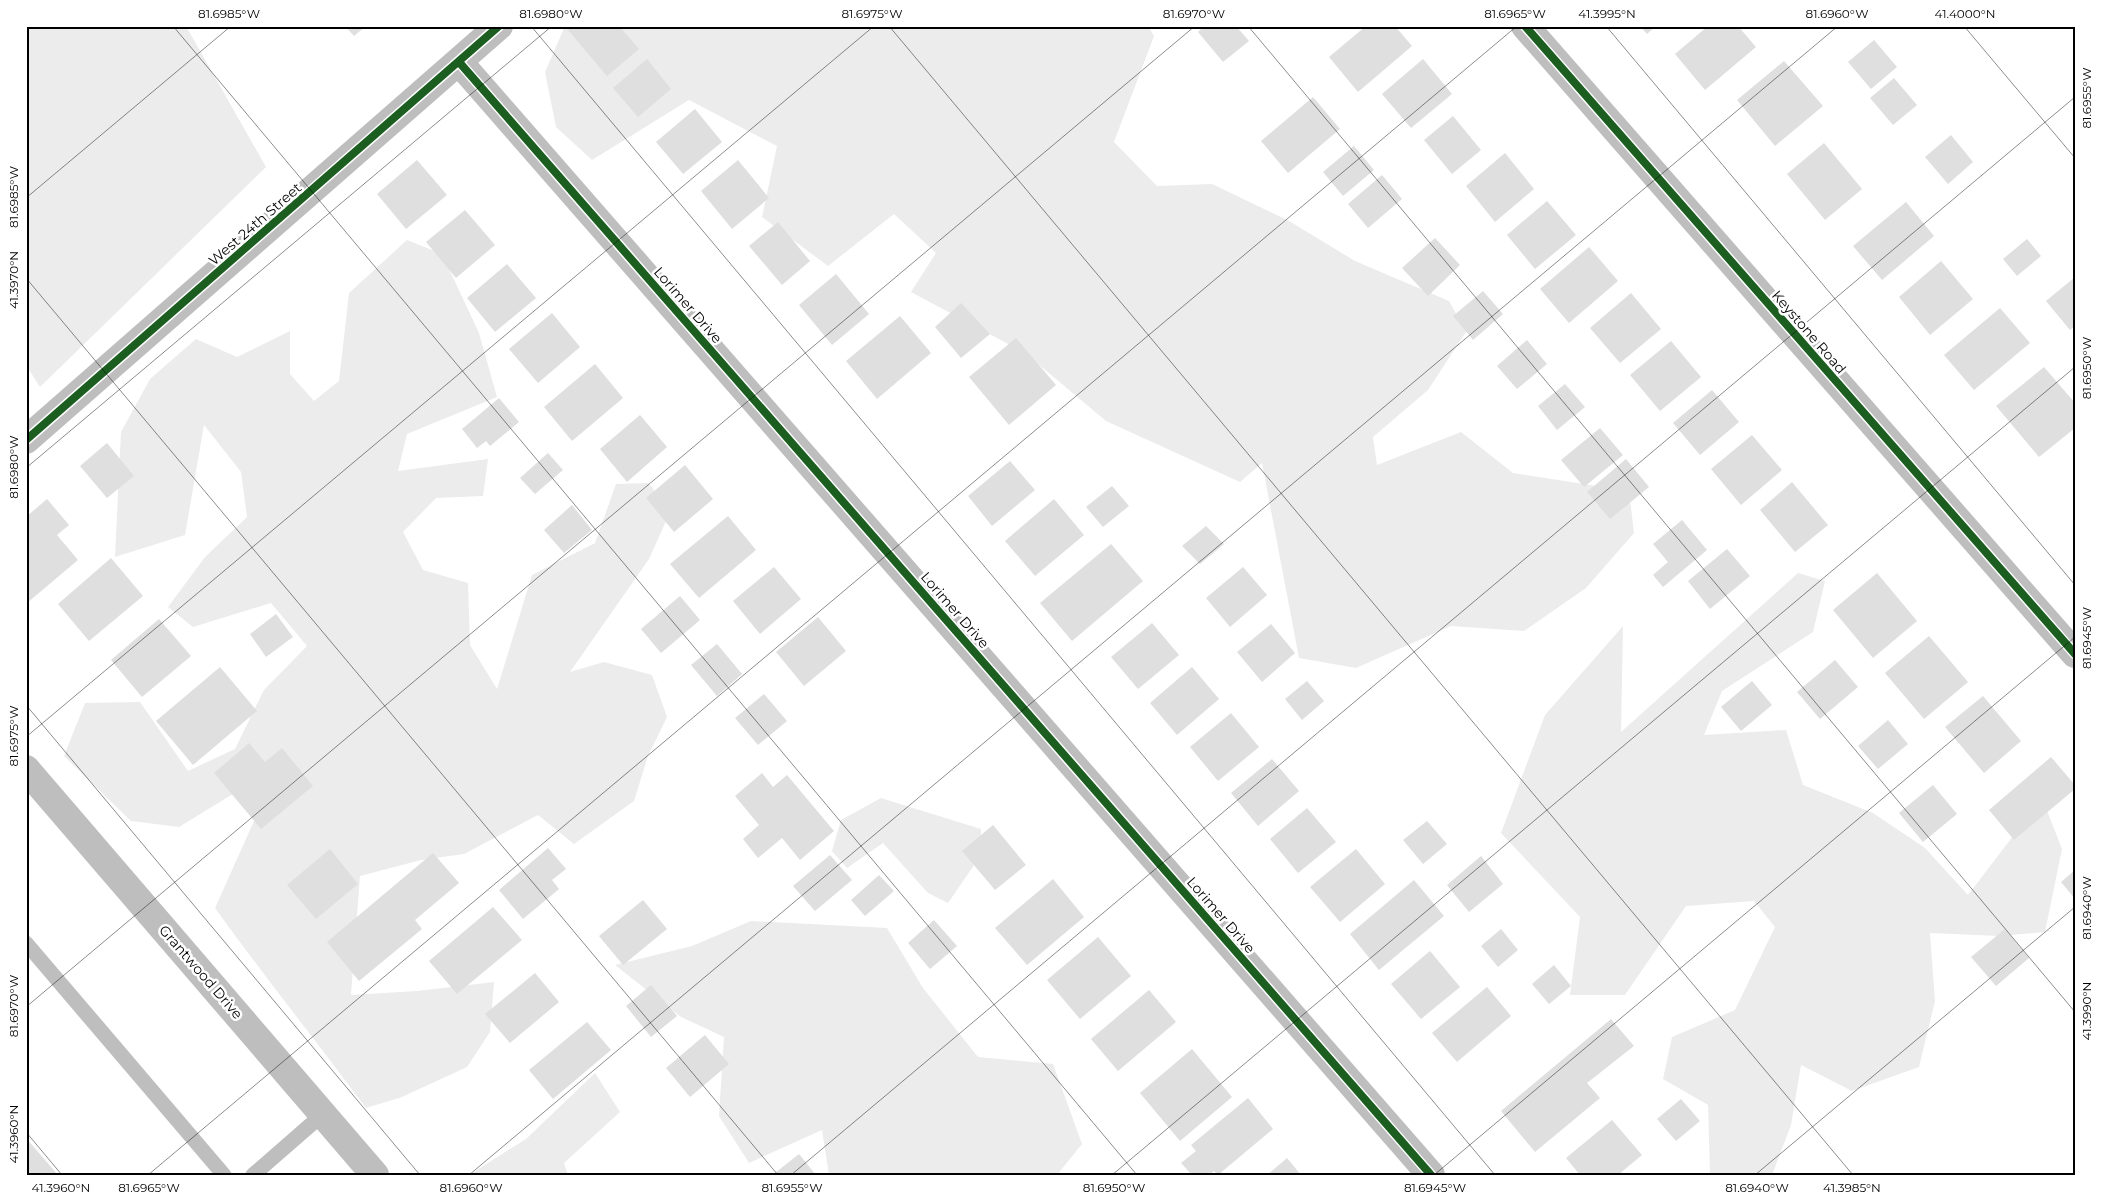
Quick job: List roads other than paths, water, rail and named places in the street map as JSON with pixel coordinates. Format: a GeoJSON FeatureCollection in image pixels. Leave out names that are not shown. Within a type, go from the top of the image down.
{"type":"FeatureCollection","features":[{"type":"Feature","properties":{"kind":"street","name":"West 24th Street"},"geometry":{"type":"LineString","coordinates":[[26,440],[499,26]]}},
{"type":"Feature","properties":{"kind":"street","name":"Keystone Road"},"geometry":{"type":"LineString","coordinates":[[1525,26],[2075,654]]}},
{"type":"Feature","properties":{"kind":"street","name":"Lorimer Drive"},"geometry":{"type":"LineString","coordinates":[[459,62],[1431,1175]]}},
{"type":"Feature","properties":{"kind":"street","name":"Grantwood Drive"},"geometry":{"type":"LineString","coordinates":[[26,769],[375,1175]]}},
{"type":"Feature","properties":{"kind":"lane"},"geometry":{"type":"LineString","coordinates":[[26,943],[224,1175]]}},
{"type":"Feature","properties":{"kind":"lane"},"geometry":{"type":"LineString","coordinates":[[253,1175],[323,1114]]}}]}
